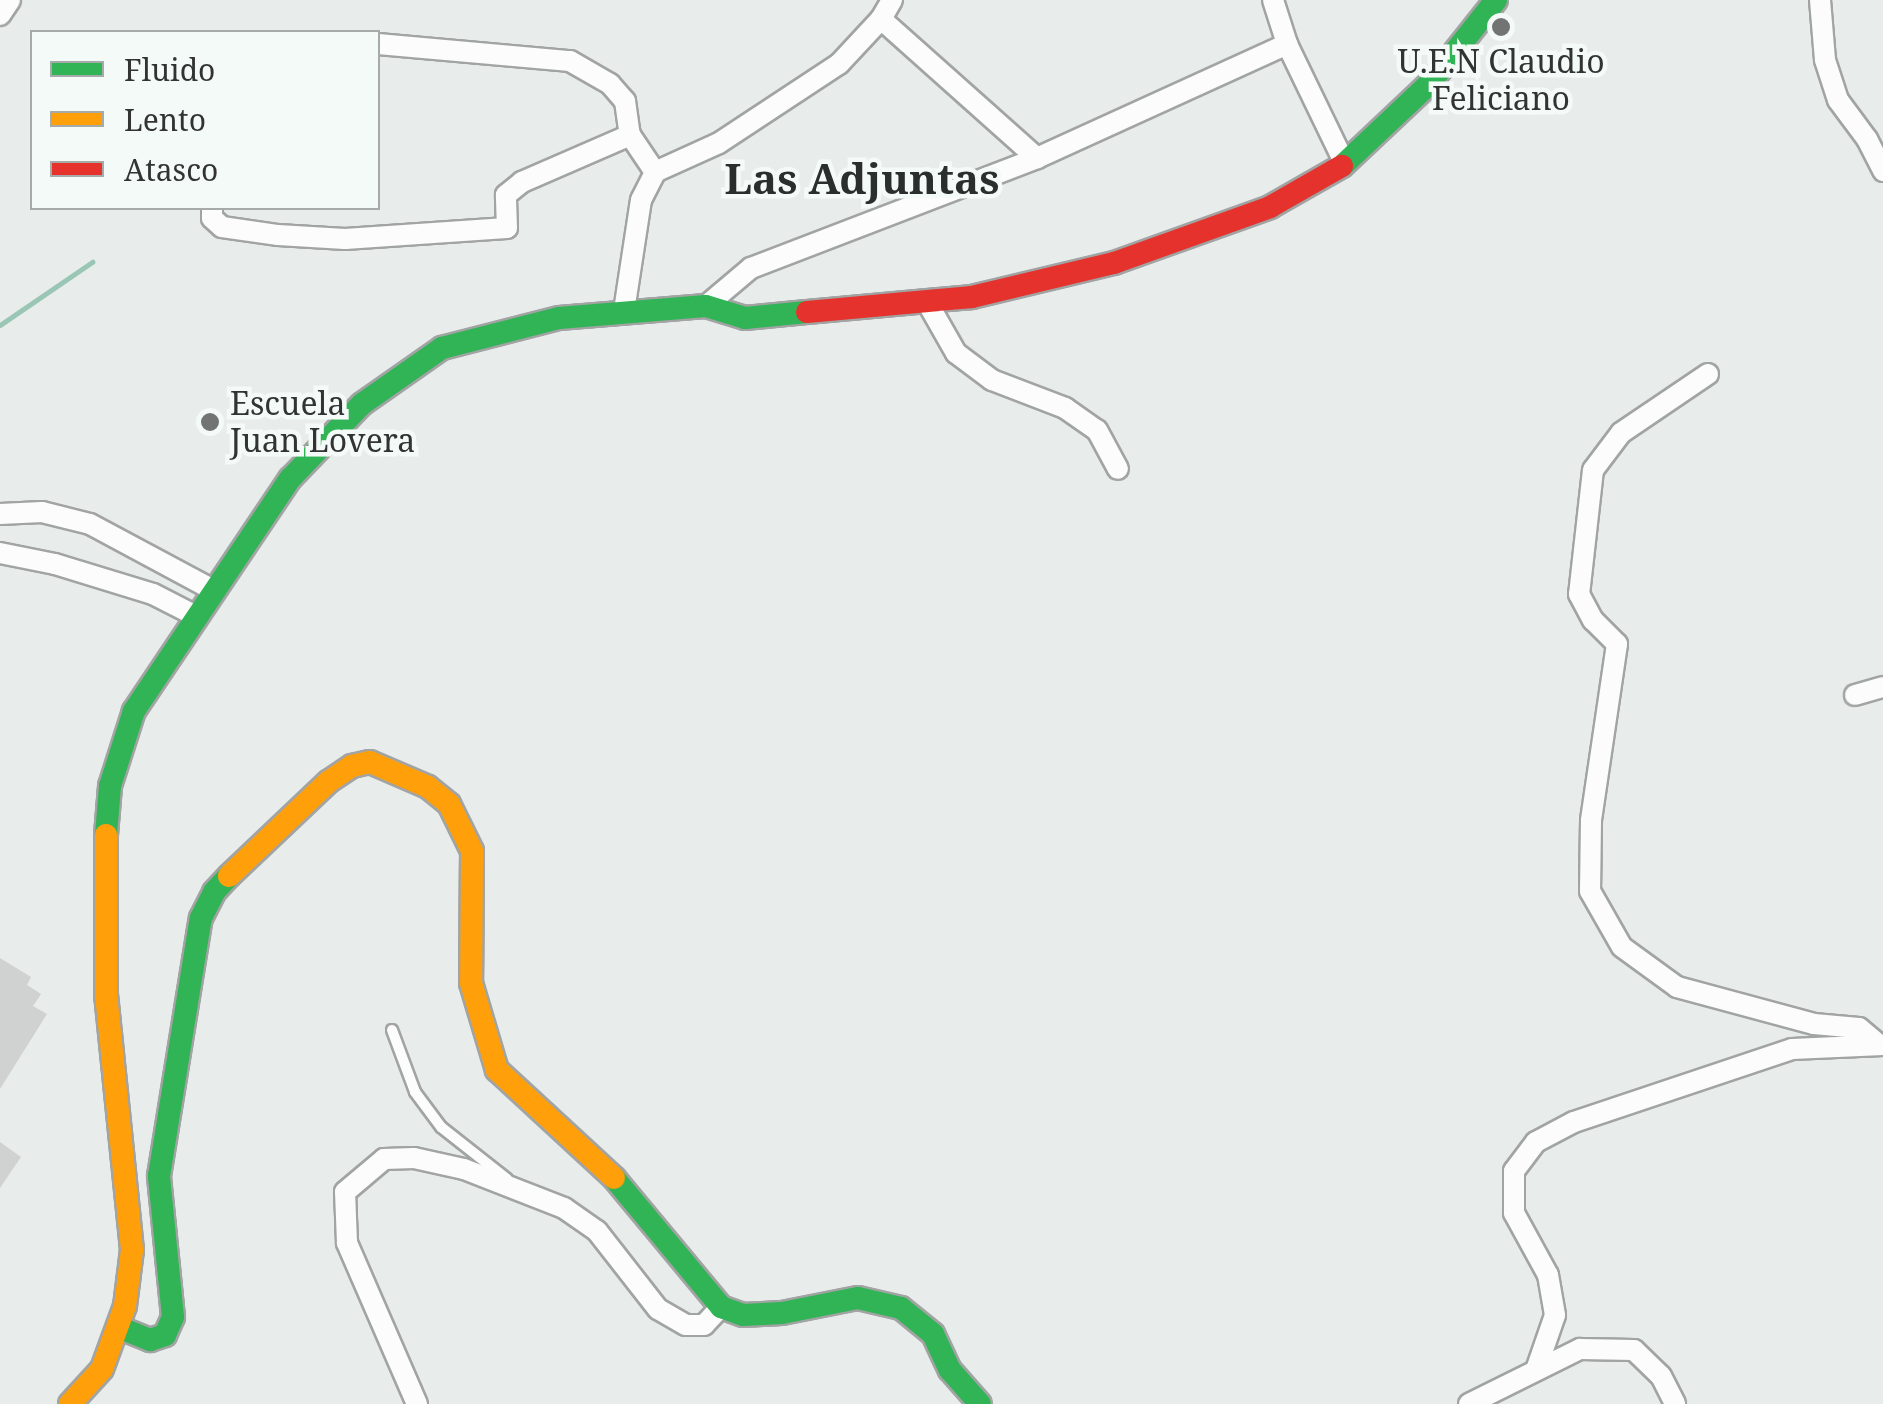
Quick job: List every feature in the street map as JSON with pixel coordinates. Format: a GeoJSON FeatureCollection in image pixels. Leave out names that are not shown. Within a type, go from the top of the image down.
{"type":"FeatureCollection","features":[{"type":"Feature","properties":{"kind":"street"},"geometry":{"type":"LineString","coordinates":[[0,15],[10,0]]}},
{"type":"Feature","properties":{"kind":"street"},"geometry":{"type":"LineString","coordinates":[[624,311],[641,200],[655,172],[719,143],[840,64],[881,19],[892,0]]}},
{"type":"Feature","properties":{"kind":"street"},"geometry":{"type":"LineString","coordinates":[[1273,0],[1287,44],[1345,164]]}},
{"type":"Feature","properties":{"kind":"street"},"geometry":{"type":"LineString","coordinates":[[70,1404],[102,1369],[125,1306],[132,1250],[106,996],[103,867],[110,786],[134,711],[212,590],[290,479],[362,404],[442,348],[559,318],[706,306],[746,318],[927,302],[972,297],[1114,264],[1270,206],[1345,164],[1430,83],[1496,0]]}},
{"type":"Feature","properties":{"kind":"street"},"geometry":{"type":"LineString","coordinates":[[1820,0],[1825,60],[1838,100],[1867,138],[1883,171]]}},
{"type":"Feature","properties":{"kind":"street"},"geometry":{"type":"LineString","coordinates":[[881,19],[1036,158]]}},
{"type":"Feature","properties":{"kind":"street"},"geometry":{"type":"LineString","coordinates":[[380,44],[570,62],[610,84],[625,101],[630,135],[655,172]]}},
{"type":"Feature","properties":{"kind":"street"},"geometry":{"type":"LineString","coordinates":[[706,306],[751,268],[1036,158],[1287,44]]}},
{"type":"Feature","properties":{"kind":"street"},"geometry":{"type":"LineString","coordinates":[[212,210],[212,218],[222,226],[278,235],[344,239],[507,228],[506,195],[522,182],[630,135]]}},
{"type":"Feature","properties":{"kind":"street"},"geometry":{"type":"LineString","coordinates":[[927,302],[956,354],[992,380],[1066,408],[1097,430],[1118,468]]}},
{"type":"Feature","properties":{"kind":"street"},"geometry":{"type":"LineString","coordinates":[[1708,374],[1622,433],[1593,470],[1579,594],[1593,620],[1617,644],[1591,820],[1590,891],[1622,947],[1677,986],[1814,1024],[1859,1028],[1881,1045]]}},
{"type":"Feature","properties":{"kind":"street"},"geometry":{"type":"LineString","coordinates":[[0,514],[42,512],[90,524],[212,590]]}},
{"type":"Feature","properties":{"kind":"street"},"geometry":{"type":"LineString","coordinates":[[0,553],[56,564],[153,594],[196,616]]}},
{"type":"Feature","properties":{"kind":"street"},"geometry":{"type":"LineString","coordinates":[[1855,695],[1883,687]]}},
{"type":"Feature","properties":{"kind":"street"},"geometry":{"type":"LineString","coordinates":[[118,1326],[150,1340],[165,1335],[172,1317],[159,1176],[201,918],[214,892],[258,844],[328,782],[352,766],[370,762],[428,787],[449,804],[466,832],[472,851],[471,984],[497,1070],[628,1191],[721,1307],[734,1314],[766,1315],[858,1298],[900,1308],[934,1334],[950,1370],[980,1404]]}},
{"type":"Feature","properties":{"kind":"street"},"geometry":{"type":"LineString","coordinates":[[1536,1370],[1555,1316],[1548,1276],[1514,1213],[1514,1170],[1536,1142],[1574,1122],[1773,1054],[1792,1049],[1881,1045]]}},
{"type":"Feature","properties":{"kind":"street"},"geometry":{"type":"LineString","coordinates":[[417,1404],[347,1243],[346,1192],[384,1159],[414,1158],[464,1169],[564,1208],[596,1231],[658,1308],[686,1324],[704,1325],[721,1307]]}},
{"type":"Feature","properties":{"kind":"street"},"geometry":{"type":"LineString","coordinates":[[1470,1404],[1580,1349],[1634,1350],[1661,1376],[1675,1404]]}},
{"type":"Feature","properties":{"kind":"lane"},"geometry":{"type":"LineString","coordinates":[[392,1030],[415,1092],[441,1127],[523,1192]]}},
{"type":"Feature","properties":{"kind":"building"},"geometry":{"type":"Polygon","coordinates":[[[0,958],[31,977],[27,985],[41,994],[33,1006],[47,1014],[0,1089],[0,958]]]}},
{"type":"Feature","properties":{"kind":"building"},"geometry":{"type":"Polygon","coordinates":[[[0,1142],[21,1157],[0,1188],[0,1142]]]}},
{"type":"Feature","properties":{"kind":"waterway"},"geometry":{"type":"LineString","coordinates":[[0,325],[92,262]]}},
{"type":"Feature","properties":{"kind":"traffic: fast"},"geometry":{"type":"LineString","coordinates":[[1342,166],[1430,83],[1496,0]]}},
{"type":"Feature","properties":{"kind":"traffic: fast"},"geometry":{"type":"LineString","coordinates":[[106,835],[110,786],[134,711],[290,479],[362,404],[442,348],[559,318],[706,306],[745,318],[807,312]]}},
{"type":"Feature","properties":{"kind":"traffic: fast"},"geometry":{"type":"LineString","coordinates":[[118,1327],[150,1340],[165,1335],[173,1317],[159,1176],[201,918],[214,892],[229,876]]}},
{"type":"Feature","properties":{"kind":"traffic: fast"},"geometry":{"type":"LineString","coordinates":[[614,1178],[721,1307],[743,1315],[782,1313],[858,1298],[901,1308],[933,1334],[950,1370],[980,1404]]}},
{"type":"Feature","properties":{"kind":"traffic: slow"},"geometry":{"type":"LineString","coordinates":[[229,876],[328,782],[352,766],[370,762],[428,787],[449,804],[472,851],[471,983],[497,1070],[614,1178]]}},
{"type":"Feature","properties":{"kind":"traffic: slow"},"geometry":{"type":"LineString","coordinates":[[70,1404],[102,1369],[125,1306],[132,1250],[106,996],[106,835]]}},
{"type":"Feature","properties":{"kind":"traffic: jam"},"geometry":{"type":"LineString","coordinates":[[807,312],[972,297],[1114,263],[1270,207],[1342,166]]}},
{"type":"Feature","properties":{"kind":"place","name":"U.E.N Claudio Feliciano"},"geometry":{"type":"Point","coordinates":[1501,27]}},
{"type":"Feature","properties":{"kind":"place","name":"Escuela Juan Lovera"},"geometry":{"type":"Point","coordinates":[210,422]}},
{"type":"Feature","properties":{"kind":"district","name":"Las Adjuntas"},"geometry":{"type":"Point","coordinates":[862,178]}}]}
